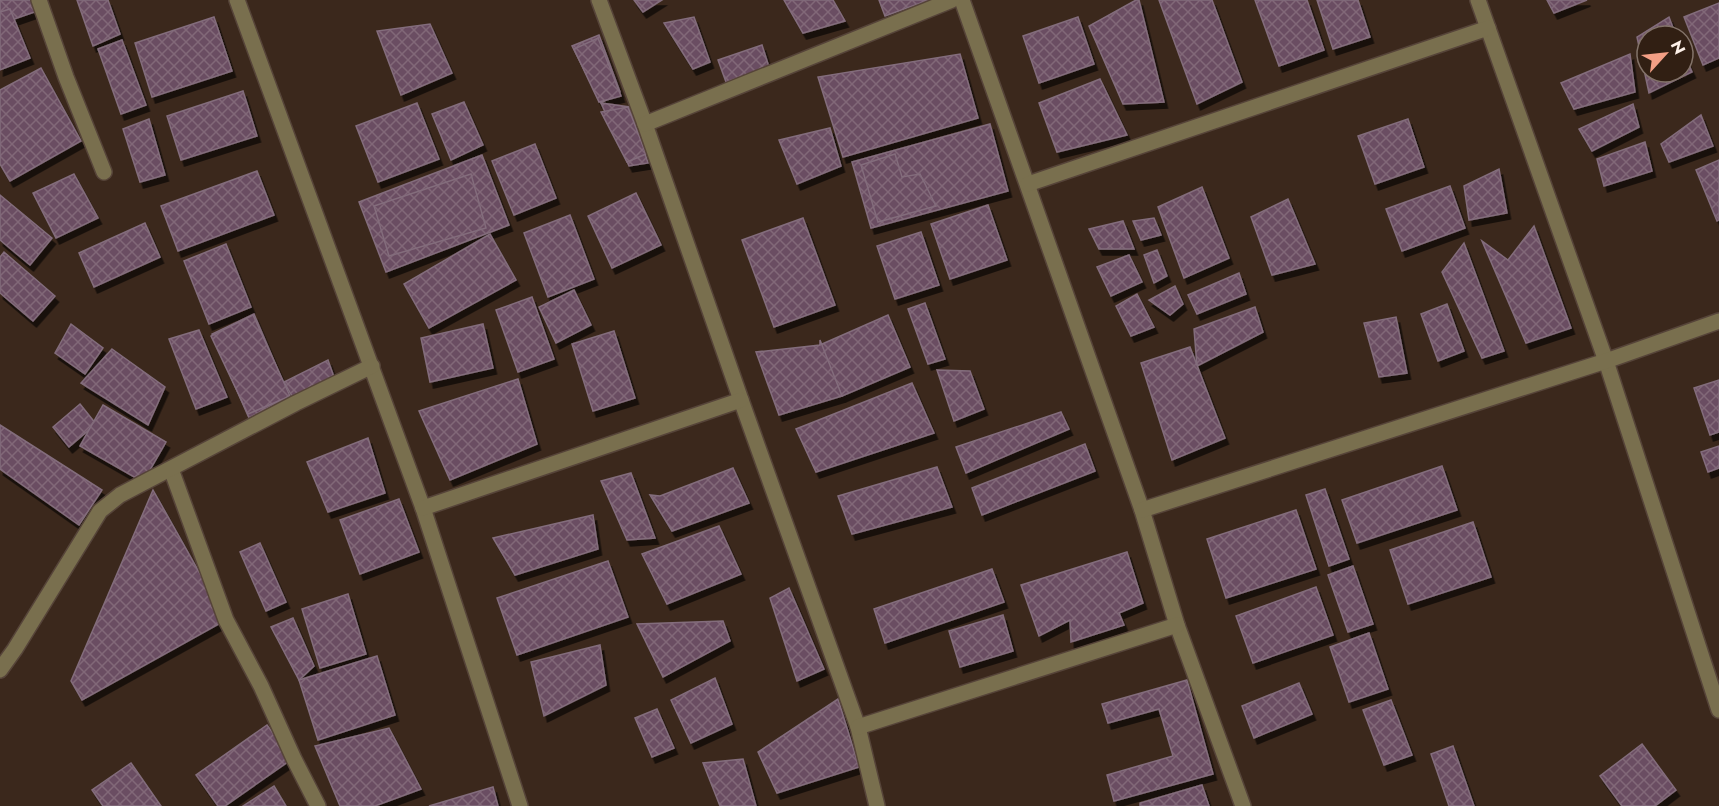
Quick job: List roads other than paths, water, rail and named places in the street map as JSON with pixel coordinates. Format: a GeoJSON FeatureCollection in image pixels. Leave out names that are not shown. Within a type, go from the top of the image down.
{"type":"FeatureCollection","features":[{"type":"Feature","properties":{"kind":"street"},"geometry":{"type":"LineString","coordinates":[[39,0],[66,77],[104,172]]}},
{"type":"Feature","properties":{"kind":"street"},"geometry":{"type":"LineString","coordinates":[[237,0],[423,507],[520,806]]}},
{"type":"Feature","properties":{"kind":"street"},"geometry":{"type":"LineString","coordinates":[[599,0],[858,727],[876,806]]}},
{"type":"Feature","properties":{"kind":"street"},"geometry":{"type":"LineString","coordinates":[[645,124],[952,0]]}},
{"type":"Feature","properties":{"kind":"street"},"geometry":{"type":"LineString","coordinates":[[962,0],[1142,510],[1177,625],[1243,806]]}},
{"type":"Feature","properties":{"kind":"street"},"geometry":{"type":"LineString","coordinates":[[1478,0],[1606,361],[1719,710]]}},
{"type":"Feature","properties":{"kind":"street"},"geometry":{"type":"LineString","coordinates":[[1028,184],[1488,28]]}},
{"type":"Feature","properties":{"kind":"street"},"geometry":{"type":"LineString","coordinates":[[1142,510],[1606,361],[1719,321]]}},
{"type":"Feature","properties":{"kind":"street"},"geometry":{"type":"LineString","coordinates":[[0,670],[15,650],[100,511],[120,495],[372,366]]}},
{"type":"Feature","properties":{"kind":"street"},"geometry":{"type":"LineString","coordinates":[[423,507],[741,400]]}},
{"type":"Feature","properties":{"kind":"street"},"geometry":{"type":"LineString","coordinates":[[171,469],[226,620],[261,686],[318,806]]}},
{"type":"Feature","properties":{"kind":"street"},"geometry":{"type":"LineString","coordinates":[[858,727],[1177,625]]}}]}
